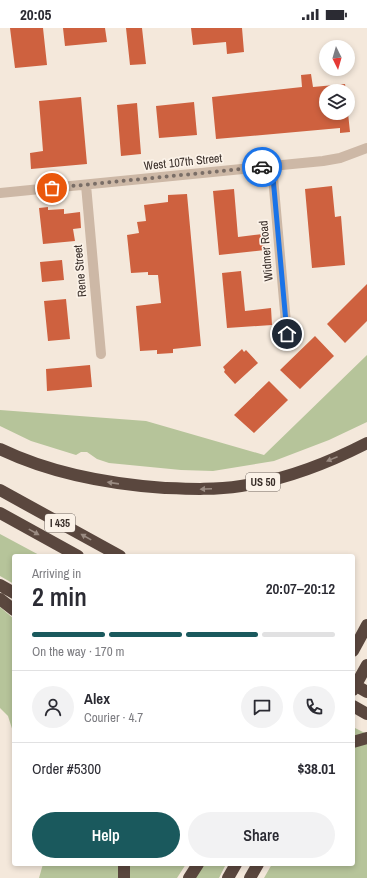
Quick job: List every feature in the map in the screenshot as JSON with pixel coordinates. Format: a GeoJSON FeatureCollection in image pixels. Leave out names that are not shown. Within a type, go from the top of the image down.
{"type":"FeatureCollection","features":[{"type":"Feature","properties":{"kind":"highway","name":"US 50"},"geometry":{"type":"LineString","coordinates":[[0,449],[24,460],[63,472],[103,481],[152,487],[203,490],[242,486],[277,478],[319,464],[367,443]]}},
{"type":"Feature","properties":{"kind":"highway","name":"I 435"},"geometry":{"type":"LineString","coordinates":[[0,490],[116,554]]}},
{"type":"Feature","properties":{"kind":"highway","name":"I 435"},"geometry":{"type":"LineString","coordinates":[[0,513],[74,554]]}},
{"type":"Feature","properties":{"kind":"highway"},"geometry":{"type":"LineString","coordinates":[[0,585],[12,592]]}},
{"type":"Feature","properties":{"kind":"highway"},"geometry":{"type":"LineString","coordinates":[[0,599],[12,608]]}},
{"type":"Feature","properties":{"kind":"highway"},"geometry":{"type":"LineString","coordinates":[[355,631],[367,625]]}},
{"type":"Feature","properties":{"kind":"highway"},"geometry":{"type":"LineString","coordinates":[[355,647],[367,625]]}},
{"type":"Feature","properties":{"kind":"highway"},"geometry":{"type":"LineString","coordinates":[[355,686],[367,665]]}},
{"type":"Feature","properties":{"kind":"highway"},"geometry":{"type":"LineString","coordinates":[[355,685],[367,692]]}},
{"type":"Feature","properties":{"kind":"highway"},"geometry":{"type":"LineString","coordinates":[[355,707],[367,714]]}},
{"type":"Feature","properties":{"kind":"highway"},"geometry":{"type":"LineString","coordinates":[[355,741],[367,738]]}},
{"type":"Feature","properties":{"kind":"highway"},"geometry":{"type":"LineString","coordinates":[[124,866],[124,878]]}},
{"type":"Feature","properties":{"kind":"highway"},"geometry":{"type":"LineString","coordinates":[[189,878],[197,866]]}},
{"type":"Feature","properties":{"kind":"highway"},"geometry":{"type":"LineString","coordinates":[[228,878],[235,866]]}},
{"type":"Feature","properties":{"kind":"highway"},"geometry":{"type":"LineString","coordinates":[[250,878],[257,866]]}},
{"type":"Feature","properties":{"kind":"street","name":"West 107th Street"},"geometry":{"type":"LineString","coordinates":[[0,193],[340,158],[367,148]]}},
{"type":"Feature","properties":{"kind":"street","name":"Widmer Road"},"geometry":{"type":"LineString","coordinates":[[272,166],[287,334]]}},
{"type":"Feature","properties":{"kind":"street","name":"Rene Street"},"geometry":{"type":"LineString","coordinates":[[86,185],[101,354]]}},
{"type":"Feature","properties":{"kind":"green space"},"geometry":{"type":"Polygon","coordinates":[[[367,355],[367,422],[329,440],[274,461],[213,471],[181,470],[109,463],[97,459],[87,452],[81,452],[76,455],[31,441],[0,426],[0,410],[146,421],[264,455],[367,355]]]}},
{"type":"Feature","properties":{"kind":"green space"},"geometry":{"type":"Polygon","coordinates":[[[0,534],[37,554],[12,554],[12,583],[0,576],[0,534]]]}},
{"type":"Feature","properties":{"kind":"green space"},"geometry":{"type":"Polygon","coordinates":[[[0,607],[12,617],[12,729],[8,716],[0,708],[0,607]]]}},
{"type":"Feature","properties":{"kind":"green space"},"geometry":{"type":"Polygon","coordinates":[[[355,728],[367,734],[367,878],[264,878],[271,866],[355,866],[355,728]]]}},
{"type":"Feature","properties":{"kind":"green space"},"geometry":{"type":"Polygon","coordinates":[[[42,866],[119,866],[119,878],[39,878],[42,866]]]}},
{"type":"Feature","properties":{"kind":"green space"},"geometry":{"type":"Polygon","coordinates":[[[129,866],[185,866],[177,878],[129,878],[129,866]]]}},
{"type":"Feature","properties":{"kind":"green space"},"geometry":{"type":"Polygon","coordinates":[[[202,866],[225,866],[219,878],[194,878],[202,866]]]}},
{"type":"Feature","properties":{"kind":"building"},"geometry":{"type":"Polygon","coordinates":[[[10,28],[43,28],[47,65],[15,68],[10,28]]]}},
{"type":"Feature","properties":{"kind":"building"},"geometry":{"type":"Polygon","coordinates":[[[63,28],[105,28],[107,42],[65,46],[63,28]]]}},
{"type":"Feature","properties":{"kind":"building"},"geometry":{"type":"Polygon","coordinates":[[[126,28],[142,28],[146,64],[130,65],[126,28]]]}},
{"type":"Feature","properties":{"kind":"building"},"geometry":{"type":"Polygon","coordinates":[[[191,28],[242,28],[244,52],[227,54],[226,42],[193,45],[191,28]]]}},
{"type":"Feature","properties":{"kind":"building"},"geometry":{"type":"Polygon","coordinates":[[[311,74],[313,87],[319,86],[319,120],[349,120],[350,132],[340,133],[340,128],[216,139],[212,97],[302,87],[301,75],[311,74]]]}},
{"type":"Feature","properties":{"kind":"building"},"geometry":{"type":"Polygon","coordinates":[[[81,97],[87,164],[31,169],[30,153],[43,151],[39,101],[81,97]]]}},
{"type":"Feature","properties":{"kind":"building"},"geometry":{"type":"Polygon","coordinates":[[[194,102],[197,135],[159,138],[156,106],[194,102]]]}},
{"type":"Feature","properties":{"kind":"building"},"geometry":{"type":"Polygon","coordinates":[[[137,103],[141,154],[121,156],[117,105],[137,103]]]}},
{"type":"Feature","properties":{"kind":"building"},"geometry":{"type":"Polygon","coordinates":[[[332,186],[335,217],[341,216],[345,265],[312,268],[305,189],[332,186]]]}},
{"type":"Feature","properties":{"kind":"building"},"geometry":{"type":"Polygon","coordinates":[[[234,189],[238,237],[263,234],[265,250],[219,255],[213,191],[234,189]]]}},
{"type":"Feature","properties":{"kind":"building"},"geometry":{"type":"Polygon","coordinates":[[[187,194],[201,346],[173,349],[173,353],[157,354],[157,350],[140,351],[136,306],[161,303],[158,275],[148,275],[148,272],[131,273],[127,235],[139,233],[137,222],[146,221],[144,205],[168,202],[168,195],[187,194]]]}},
{"type":"Feature","properties":{"kind":"building"},"geometry":{"type":"Polygon","coordinates":[[[48,207],[48,210],[64,209],[64,214],[80,212],[81,228],[73,229],[75,241],[43,244],[39,208],[48,207]]]}},
{"type":"Feature","properties":{"kind":"building"},"geometry":{"type":"Polygon","coordinates":[[[62,260],[64,280],[42,282],[40,262],[62,260]]]}},
{"type":"Feature","properties":{"kind":"building"},"geometry":{"type":"Polygon","coordinates":[[[241,271],[245,311],[271,308],[272,325],[227,328],[222,273],[241,271]]]}},
{"type":"Feature","properties":{"kind":"building"},"geometry":{"type":"Polygon","coordinates":[[[367,284],[367,321],[345,343],[327,324],[367,284]]]}},
{"type":"Feature","properties":{"kind":"building"},"geometry":{"type":"Polygon","coordinates":[[[66,299],[70,339],[48,341],[44,301],[66,299]]]}},
{"type":"Feature","properties":{"kind":"building"},"geometry":{"type":"Polygon","coordinates":[[[315,336],[334,356],[300,389],[280,370],[315,336]]]}},
{"type":"Feature","properties":{"kind":"building"},"geometry":{"type":"Polygon","coordinates":[[[242,349],[244,352],[246,350],[258,363],[235,384],[224,372],[225,370],[223,367],[242,349]]]}},
{"type":"Feature","properties":{"kind":"building"},"geometry":{"type":"Polygon","coordinates":[[[90,365],[92,387],[47,391],[46,369],[90,365]]]}},
{"type":"Feature","properties":{"kind":"building"},"geometry":{"type":"Polygon","coordinates":[[[269,381],[288,400],[254,433],[234,415],[269,381]]]}},
{"type":"Feature","properties":{"kind":"way so far"},"geometry":{"type":"LineString","coordinates":[[52,188],[262,167]]}},
{"type":"Feature","properties":{"kind":"route"},"geometry":{"type":"LineString","coordinates":[[262,167],[272,166],[287,334]]}}]}
